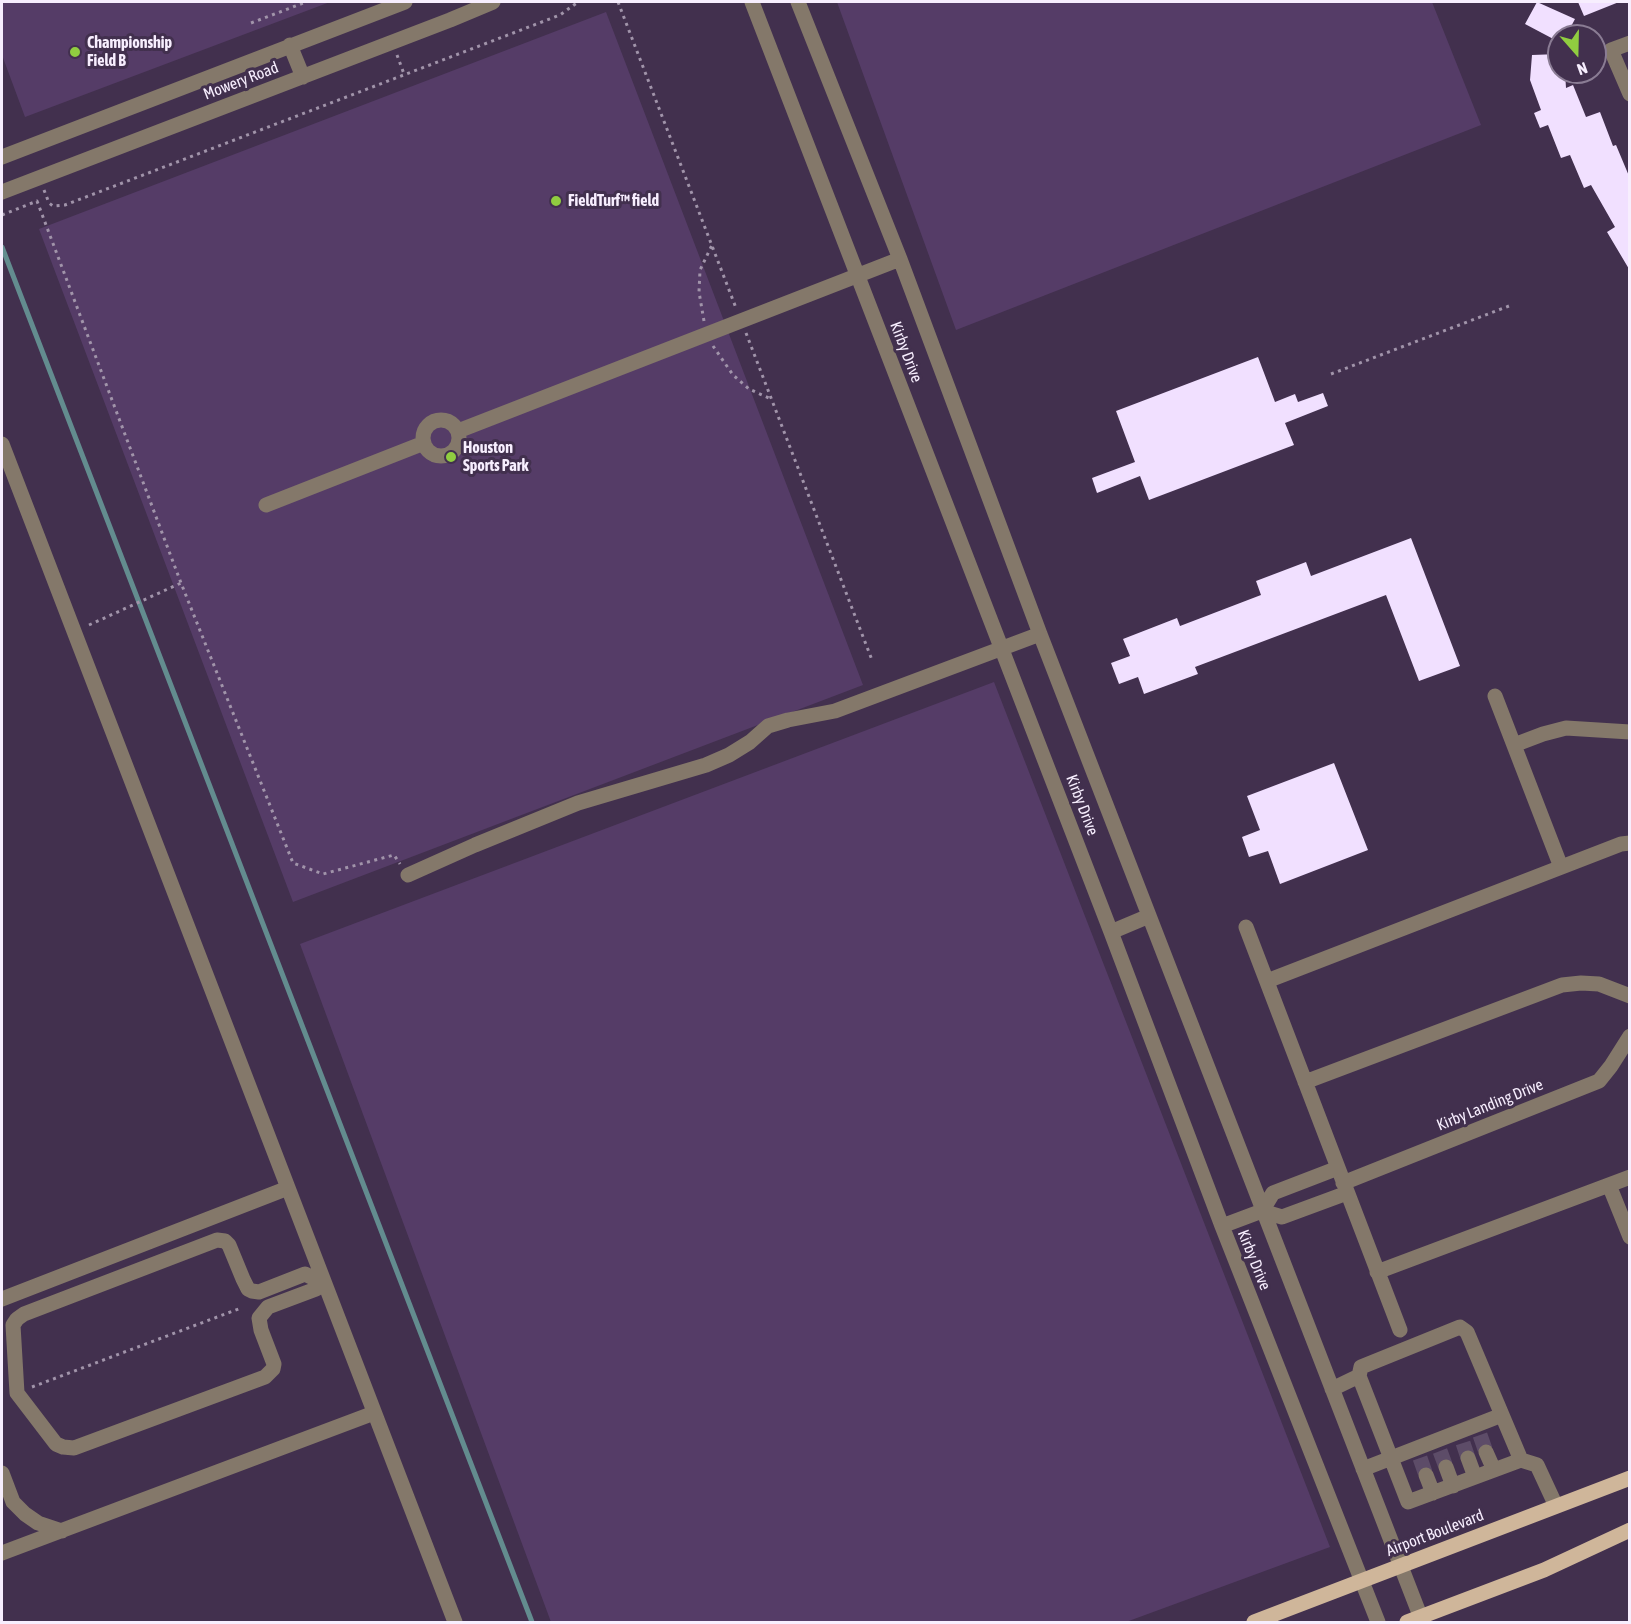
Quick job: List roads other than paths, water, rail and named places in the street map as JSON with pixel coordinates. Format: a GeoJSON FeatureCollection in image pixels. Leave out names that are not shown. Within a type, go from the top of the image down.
{"type":"FeatureCollection","features":[{"type":"Feature","properties":{"kind":"main road","name":"Airport Boulevard"},"geometry":{"type":"LineString","coordinates":[[1254,1623],[1629,1478]]}},
{"type":"Feature","properties":{"kind":"main road"},"geometry":{"type":"LineString","coordinates":[[1414,1620],[1544,1570],[1629,1530]]}},
{"type":"Feature","properties":{"kind":"street","name":"Mowery Road"},"geometry":{"type":"LineString","coordinates":[[2,157],[405,2]]}},
{"type":"Feature","properties":{"kind":"street","name":"Mowery Road"},"geometry":{"type":"LineString","coordinates":[[2,192],[493,2]]}},
{"type":"Feature","properties":{"kind":"street","name":"Kirby Drive"},"geometry":{"type":"LineString","coordinates":[[752,2],[1111,932],[1221,1226],[1378,1623]]}},
{"type":"Feature","properties":{"kind":"street","name":"Kirby Drive"},"geometry":{"type":"LineString","coordinates":[[798,2],[900,260],[1040,634],[1401,1566],[1414,1620]]}},
{"type":"Feature","properties":{"kind":"street"},"geometry":{"type":"LineString","coordinates":[[1629,43],[1611,50],[1629,94]]}},
{"type":"Feature","properties":{"kind":"street"},"geometry":{"type":"LineString","coordinates":[[290,45],[303,76]]}},
{"type":"Feature","properties":{"kind":"street"},"geometry":{"type":"LineString","coordinates":[[458,431],[900,260]]}},
{"type":"Feature","properties":{"kind":"street"},"geometry":{"type":"LineString","coordinates":[[444,420],[455,425],[460,436],[457,448],[448,455],[436,456],[426,449],[424,443],[424,431],[432,422],[444,420]]}},
{"type":"Feature","properties":{"kind":"street"},"geometry":{"type":"LineString","coordinates":[[266,505],[424,443]]}},
{"type":"Feature","properties":{"kind":"street"},"geometry":{"type":"LineString","coordinates":[[2,444],[288,1188],[320,1279],[455,1623]]}},
{"type":"Feature","properties":{"kind":"street"},"geometry":{"type":"LineString","coordinates":[[408,875],[578,803],[706,765],[750,742],[768,726],[835,711],[1040,634]]}},
{"type":"Feature","properties":{"kind":"street"},"geometry":{"type":"LineString","coordinates":[[1496,696],[1561,867]]}},
{"type":"Feature","properties":{"kind":"street"},"geometry":{"type":"LineString","coordinates":[[1514,745],[1566,728],[1629,732]]}},
{"type":"Feature","properties":{"kind":"street"},"geometry":{"type":"LineString","coordinates":[[1267,981],[1621,844],[1629,843]]}},
{"type":"Feature","properties":{"kind":"street"},"geometry":{"type":"LineString","coordinates":[[1111,932],[1149,916]]}},
{"type":"Feature","properties":{"kind":"street"},"geometry":{"type":"LineString","coordinates":[[1246,927],[1400,1330]]}},
{"type":"Feature","properties":{"kind":"street"},"geometry":{"type":"LineString","coordinates":[[1305,1082],[1562,985],[1599,984],[1629,996]]}},
{"type":"Feature","properties":{"kind":"street","name":"Kirby Landing Drive"},"geometry":{"type":"LineString","coordinates":[[1343,1182],[1273,1192],[1262,1211],[1282,1217],[1343,1182],[1599,1081],[1629,1036]]}},
{"type":"Feature","properties":{"kind":"street"},"geometry":{"type":"LineString","coordinates":[[1377,1272],[1629,1177]]}},
{"type":"Feature","properties":{"kind":"street"},"geometry":{"type":"LineString","coordinates":[[1609,1185],[1629,1237]]}},
{"type":"Feature","properties":{"kind":"street"},"geometry":{"type":"LineString","coordinates":[[2,1299],[288,1188]]}},
{"type":"Feature","properties":{"kind":"street"},"geometry":{"type":"LineString","coordinates":[[1221,1226],[1262,1211]]}},
{"type":"Feature","properties":{"kind":"street"},"geometry":{"type":"LineString","coordinates":[[217,1240],[225,1241],[229,1245],[243,1279],[252,1292],[259,1292],[305,1274],[320,1279],[316,1289],[268,1307],[259,1318],[261,1330],[274,1364],[270,1374],[74,1448],[63,1448],[56,1444],[17,1393],[13,1325],[17,1318],[217,1240]]}},
{"type":"Feature","properties":{"kind":"street"},"geometry":{"type":"LineString","coordinates":[[1521,1460],[1467,1332],[1460,1327],[1361,1367],[1359,1376],[1408,1502],[1521,1460],[1537,1465],[1556,1506]]}},
{"type":"Feature","properties":{"kind":"street"},"geometry":{"type":"LineString","coordinates":[[1332,1389],[1359,1376]]}},
{"type":"Feature","properties":{"kind":"street"},"geometry":{"type":"LineString","coordinates":[[2,1553],[374,1413]]}},
{"type":"Feature","properties":{"kind":"street"},"geometry":{"type":"LineString","coordinates":[[1363,1469],[1390,1457],[1418,1453],[1460,1437],[1478,1430],[1502,1415]]}},
{"type":"Feature","properties":{"kind":"street"},"geometry":{"type":"LineString","coordinates":[[1486,1452],[1494,1470]]}},
{"type":"Feature","properties":{"kind":"street"},"geometry":{"type":"LineString","coordinates":[[1468,1458],[1475,1477]]}},
{"type":"Feature","properties":{"kind":"street"},"geometry":{"type":"LineString","coordinates":[[1446,1467],[1453,1486]]}},
{"type":"Feature","properties":{"kind":"street"},"geometry":{"type":"LineString","coordinates":[[2,1473],[13,1502],[19,1508],[39,1523],[62,1530]]}},
{"type":"Feature","properties":{"kind":"street"},"geometry":{"type":"LineString","coordinates":[[1426,1475],[1433,1493]]}},
{"type":"Feature","properties":{"kind":"waterway"},"geometry":{"type":"LineString","coordinates":[[2,247],[532,1622]]}},
{"type":"Feature","properties":{"kind":"tunnel"},"geometry":{"type":"LineString","coordinates":[[1480,1435],[1486,1452]]}},
{"type":"Feature","properties":{"kind":"tunnel"},"geometry":{"type":"LineString","coordinates":[[1463,1443],[1468,1458]]}},
{"type":"Feature","properties":{"kind":"tunnel"},"geometry":{"type":"LineString","coordinates":[[1440,1451],[1446,1467]]}},
{"type":"Feature","properties":{"kind":"tunnel"},"geometry":{"type":"LineString","coordinates":[[1420,1458],[1426,1475]]}},
{"type":"Feature","properties":{"kind":"place","name":"Championship Field B"},"geometry":{"type":"Point","coordinates":[75,52]}},
{"type":"Feature","properties":{"kind":"place","name":"FieldTurf™ field"},"geometry":{"type":"Point","coordinates":[556,201]}},
{"type":"Feature","properties":{"kind":"place","name":"Houston Sports Park"},"geometry":{"type":"Point","coordinates":[451,457]}}]}
